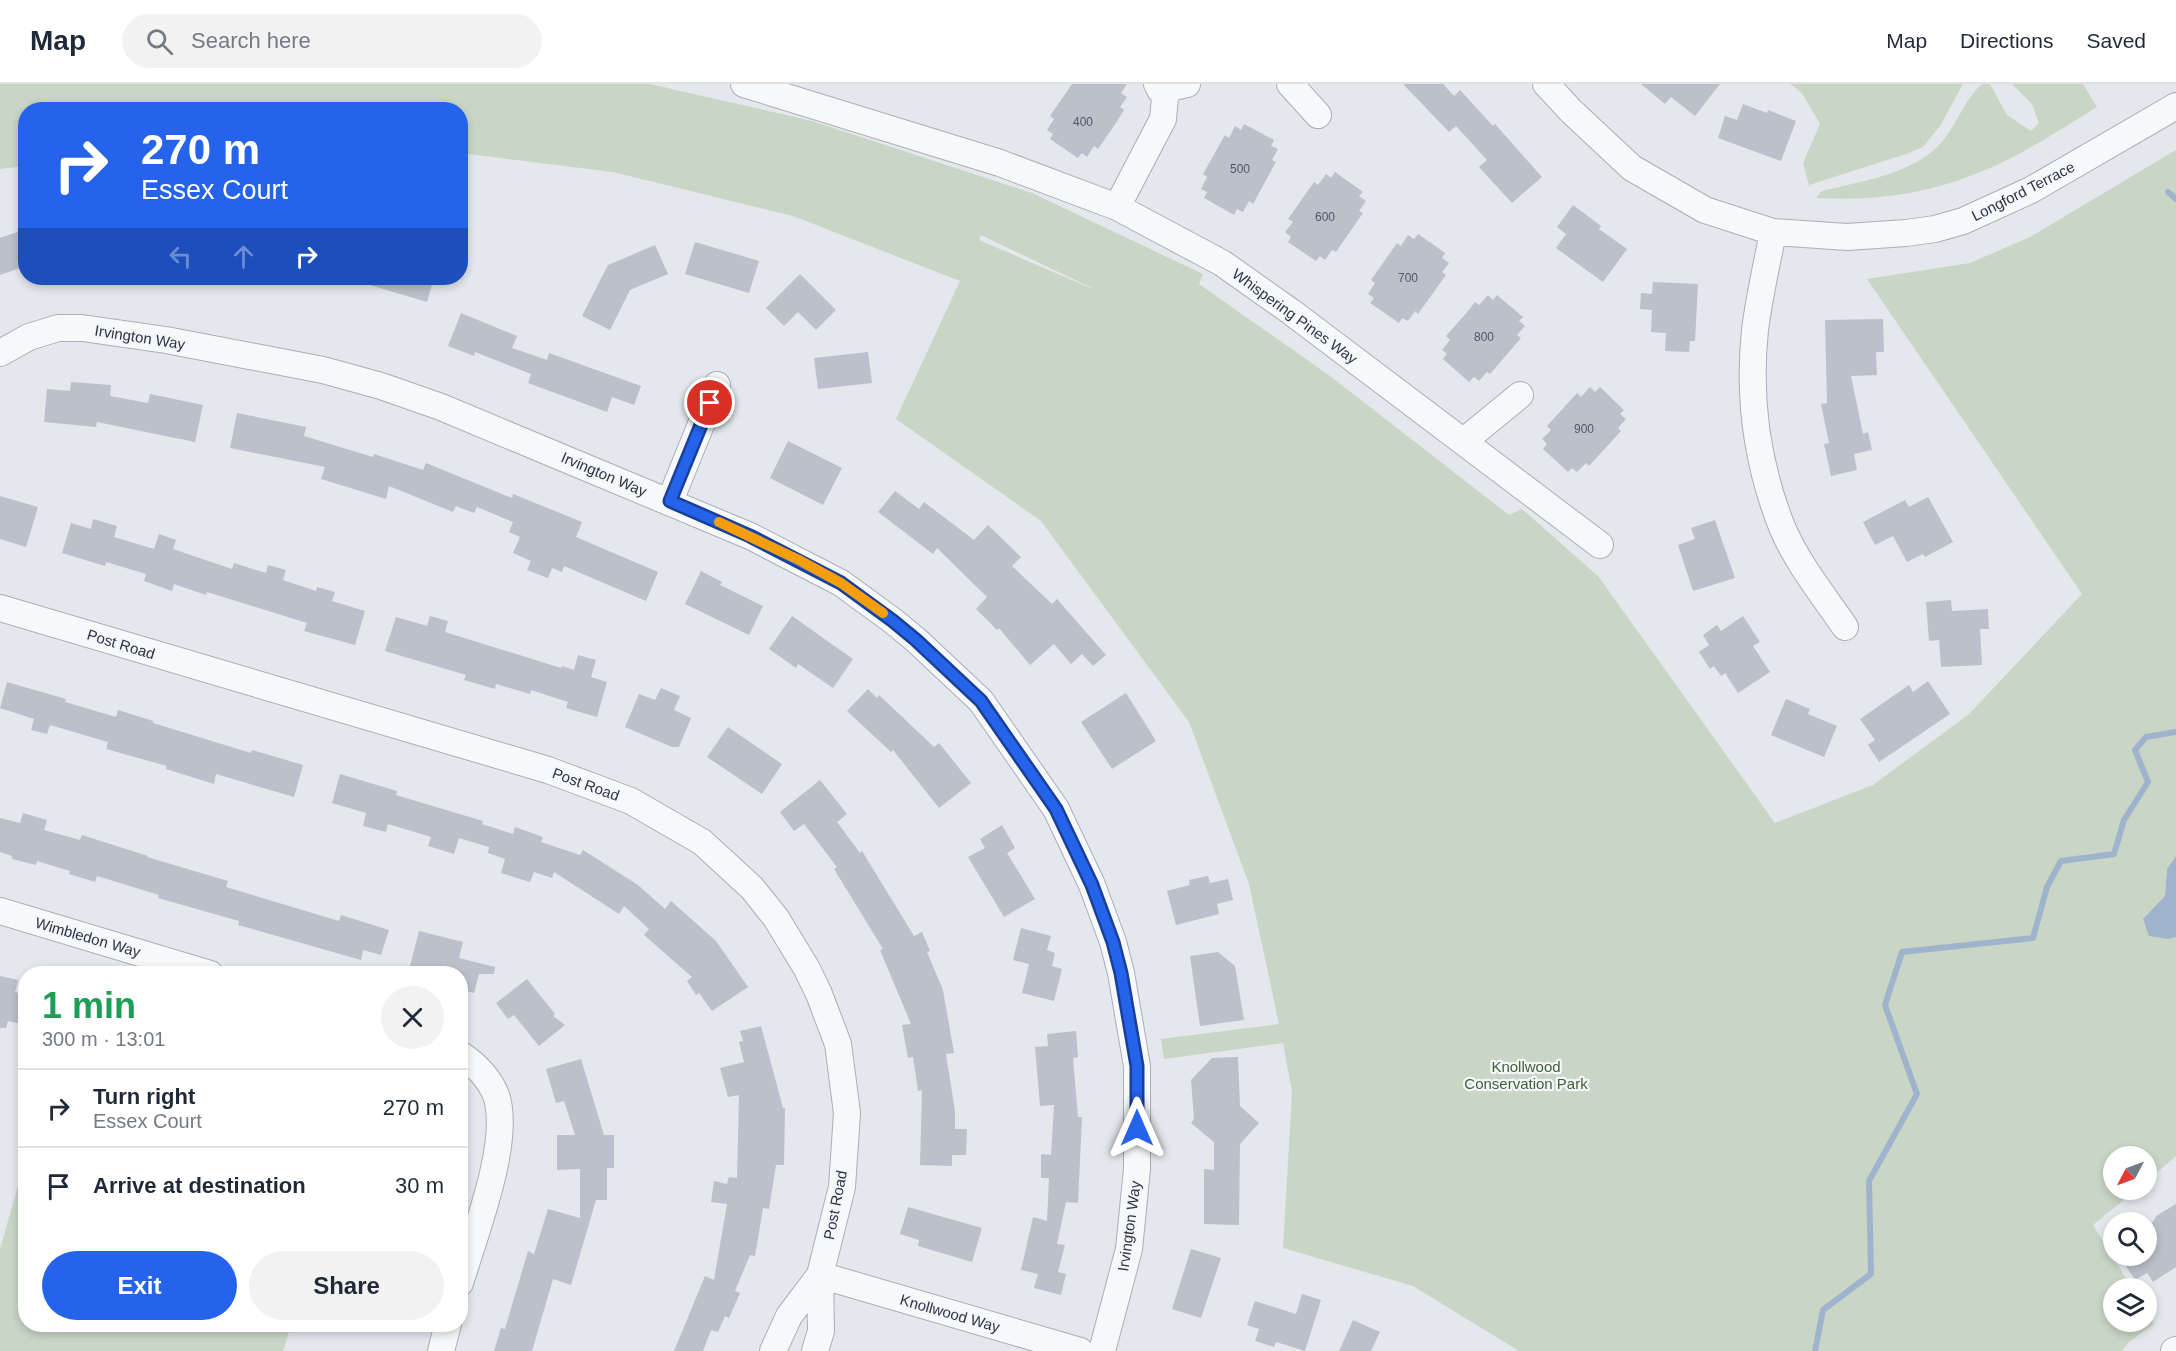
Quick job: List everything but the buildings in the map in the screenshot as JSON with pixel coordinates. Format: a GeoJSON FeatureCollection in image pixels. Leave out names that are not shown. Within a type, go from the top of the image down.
{"type":"FeatureCollection","features":[{"type":"Feature","properties":{"kind":"street","name":"Whispering Pines Way"},"geometry":{"type":"LineString","coordinates":[[744,84],[1000,163],[1117,207],[1222,262],[1464,441],[1600,546]]}},
{"type":"Feature","properties":{"kind":"street"},"geometry":{"type":"LineString","coordinates":[[1117,207],[1162,119],[1165,97],[1159,87],[1187,84]]}},
{"type":"Feature","properties":{"kind":"street"},"geometry":{"type":"LineString","coordinates":[[1290,84],[1318,114]]}},
{"type":"Feature","properties":{"kind":"street","name":"Longford Terrace"},"geometry":{"type":"LineString","coordinates":[[1546,84],[1571,111],[1632,168],[1705,210],[1773,232],[1847,237],[1906,233],[1935,229],[1964,221],[2031,190],[2176,106]]}},
{"type":"Feature","properties":{"kind":"street"},"geometry":{"type":"LineString","coordinates":[[1773,232],[1755,330],[1753,384],[1755,431],[1766,478],[1782,528],[1801,564],[1845,627]]}},
{"type":"Feature","properties":{"kind":"street","name":"Irvington Way"},"geometry":{"type":"LineString","coordinates":[[0,353],[29,337],[58,328],[82,328],[166,340],[322,370],[441,407],[670,501],[799,560],[841,583],[893,621],[959,679],[981,701],[1056,809],[1092,885],[1113,942],[1121,973],[1137,1066],[1137,1169],[1129,1249],[1102,1351]]}},
{"type":"Feature","properties":{"kind":"street"},"geometry":{"type":"LineString","coordinates":[[670,501],[717,385]]}},
{"type":"Feature","properties":{"kind":"street"},"geometry":{"type":"LineString","coordinates":[[1464,441],[1520,395]]}},
{"type":"Feature","properties":{"kind":"street","name":"Post Road"},"geometry":{"type":"LineString","coordinates":[[0,608],[558,774],[631,801],[702,842],[752,888],[776,918],[811,977],[837,1044],[847,1113],[842,1187],[820,1275]]}},
{"type":"Feature","properties":{"kind":"street","name":"Wimbledon Way"},"geometry":{"type":"LineString","coordinates":[[0,911],[183,966]]}},
{"type":"Feature","properties":{"kind":"street"},"geometry":{"type":"LineString","coordinates":[[468,1059],[486,1077],[495,1094],[501,1124],[493,1172],[468,1256]]}},
{"type":"Feature","properties":{"kind":"street"},"geometry":{"type":"LineString","coordinates":[[773,1351],[789,1317],[820,1275]]}},
{"type":"Feature","properties":{"kind":"street"},"geometry":{"type":"LineString","coordinates":[[815,1351],[821,1331],[820,1275]]}},
{"type":"Feature","properties":{"kind":"street","name":"Knollwood Way"},"geometry":{"type":"LineString","coordinates":[[820,1275],[1080,1351]]}},
{"type":"Feature","properties":{"kind":"street"},"geometry":{"type":"LineString","coordinates":[[441,1351],[446,1332]]}},
{"type":"Feature","properties":{"kind":"green space","name":"Knollwood Conservation Park"},"geometry":{"type":"Polygon","coordinates":[[[0,84],[650,84],[812,121],[1032,193],[1203,274],[1199,284],[1330,376],[1509,515],[1522,509],[1598,576],[1775,823],[1873,785],[1969,714],[2082,594],[1867,279],[1970,263],[2030,237],[2176,150],[2176,856],[2167,869],[2165,896],[2169,939],[2176,937],[2176,1156],[2157,1172],[2157,1146],[2103,1146],[2103,1200],[2124,1200],[2109,1212],[2103,1212],[2103,1217],[2093,1225],[2103,1241],[2103,1266],[2118,1266],[2126,1278],[2103,1278],[2103,1332],[2143,1332],[2129,1342],[2122,1351],[1519,1351],[1413,1286],[1283,1248],[1292,1092],[1283,1043],[1164,1059],[1161,1039],[1279,1024],[1249,884],[1189,722],[1041,521],[896,419],[960,281],[793,216],[613,172],[468,154],[468,102],[18,102],[18,167],[0,169],[0,84]],[[981,235],[979,240],[1093,289],[981,235]]]}},
{"type":"Feature","properties":{"kind":"green space"},"geometry":{"type":"Polygon","coordinates":[[[1790,84],[1963,84],[1940,126],[1923,147],[1809,185],[1803,163],[1820,124],[1802,93],[1790,84]]]}},
{"type":"Feature","properties":{"kind":"green space"},"geometry":{"type":"Polygon","coordinates":[[[1982,84],[1990,84],[2007,115],[2031,131],[2039,123],[2032,104],[2012,84],[2083,84],[2097,107],[2022,152],[1991,168],[1956,181],[1897,195],[1816,198],[1822,191],[1900,170],[1928,155],[1946,137],[1970,97],[1982,84]]]}},
{"type":"Feature","properties":{"kind":"green space"},"geometry":{"type":"Polygon","coordinates":[[[18,1186],[18,1332],[289,1332],[283,1351],[0,1351],[0,1249],[18,1186]]]}},
{"type":"Feature","properties":{"kind":"water"},"geometry":{"type":"Polygon","coordinates":[[[2176,856],[2176,937],[2169,939],[2149,936],[2143,919],[2165,896],[2167,869],[2176,856]]]}},
{"type":"Feature","properties":{"kind":"waterway"},"geometry":{"type":"LineString","coordinates":[[2168,192],[2176,199]]}},
{"type":"Feature","properties":{"kind":"waterway"},"geometry":{"type":"LineString","coordinates":[[1815,1351],[1823,1310],[1871,1274],[1869,1181],[1917,1094],[1885,1005],[1902,952],[2033,938],[2047,887],[2061,861],[2114,854],[2124,820],[2148,782],[2135,750],[2146,737],[2176,732]]}},
{"type":"Feature","properties":{"kind":"slow traffic"},"geometry":{"type":"LineString","coordinates":[[719,522],[841,583],[883,613]]}},
{"type":"Feature","properties":{"kind":"route"},"geometry":{"type":"LineString","coordinates":[[710,403],[670,501],[799,560],[841,583],[893,621],[981,701],[1056,809],[1092,885],[1113,942],[1121,973],[1137,1066],[1137,1128]]}}]}
